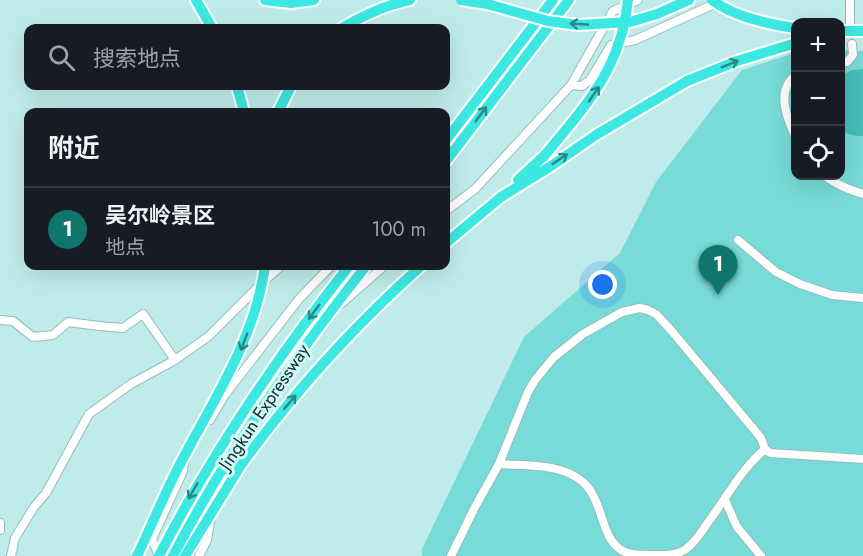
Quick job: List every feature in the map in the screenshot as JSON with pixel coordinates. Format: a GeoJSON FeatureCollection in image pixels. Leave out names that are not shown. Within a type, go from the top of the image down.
{"type":"FeatureCollection","features":[{"type":"Feature","properties":{"kind":"highway"},"geometry":{"type":"LineString","coordinates":[[196,0],[210,24]]}},
{"type":"Feature","properties":{"kind":"highway"},"geometry":{"type":"LineString","coordinates":[[265,0],[291,3],[314,0]]}},
{"type":"Feature","properties":{"kind":"highway"},"geometry":{"type":"LineString","coordinates":[[349,24],[392,4],[410,0]]}},
{"type":"Feature","properties":{"kind":"highway"},"geometry":{"type":"LineString","coordinates":[[461,0],[487,4],[548,21],[608,24],[630,22],[657,14],[689,0]]}},
{"type":"Feature","properties":{"kind":"highway"},"geometry":{"type":"LineString","coordinates":[[450,135],[553,0]]}},
{"type":"Feature","properties":{"kind":"highway"},"geometry":{"type":"LineString","coordinates":[[450,156],[569,0]]}},
{"type":"Feature","properties":{"kind":"highway"},"geometry":{"type":"LineString","coordinates":[[450,240],[501,197],[544,156],[590,101],[607,72],[621,38],[628,0]]}},
{"type":"Feature","properties":{"kind":"highway"},"geometry":{"type":"LineString","coordinates":[[712,0],[734,13],[758,21],[791,27]]}},
{"type":"Feature","properties":{"kind":"highway"},"geometry":{"type":"LineString","coordinates":[[845,29],[863,31]]}},
{"type":"Feature","properties":{"kind":"highway"},"geometry":{"type":"LineString","coordinates":[[501,197],[596,135],[687,81],[737,61],[791,44]]}},
{"type":"Feature","properties":{"kind":"highway"},"geometry":{"type":"LineString","coordinates":[[238,90],[243,108]]}},
{"type":"Feature","properties":{"kind":"highway"},"geometry":{"type":"LineString","coordinates":[[280,108],[289,90]]}},
{"type":"Feature","properties":{"kind":"highway"},"geometry":{"type":"LineString","coordinates":[[137,556],[178,468],[242,348],[255,312],[264,270]]}},
{"type":"Feature","properties":{"kind":"highway","name":"Jingkun Expressway"},"geometry":{"type":"LineString","coordinates":[[159,556],[188,501],[225,440],[296,336],[346,270]]}},
{"type":"Feature","properties":{"kind":"highway","name":"Jingkun Expressway"},"geometry":{"type":"LineString","coordinates":[[173,556],[199,507],[236,447],[306,344],[363,270]]}},
{"type":"Feature","properties":{"kind":"highway"},"geometry":{"type":"LineString","coordinates":[[185,556],[241,465],[303,385],[354,330],[417,270]]}},
{"type":"Feature","properties":{"kind":"street"},"geometry":{"type":"LineString","coordinates":[[450,208],[475,189],[571,84],[613,11],[638,0]]}},
{"type":"Feature","properties":{"kind":"street"},"geometry":{"type":"LineString","coordinates":[[571,84],[582,86],[590,80],[611,45],[635,40],[718,0]]}},
{"type":"Feature","properties":{"kind":"street"},"geometry":{"type":"LineString","coordinates":[[845,24],[850,0]]}},
{"type":"Feature","properties":{"kind":"street"},"geometry":{"type":"LineString","coordinates":[[845,62],[853,55],[852,44]]}},
{"type":"Feature","properties":{"kind":"street"},"geometry":{"type":"LineString","coordinates":[[791,78],[785,88],[783,101],[791,126]]}},
{"type":"Feature","properties":{"kind":"street"},"geometry":{"type":"LineString","coordinates":[[830,180],[863,194]]}},
{"type":"Feature","properties":{"kind":"street"},"geometry":{"type":"LineString","coordinates":[[738,240],[776,272],[800,284],[832,295],[863,298]]}},
{"type":"Feature","properties":{"kind":"street"},"geometry":{"type":"LineString","coordinates":[[11,556],[15,538],[34,507],[46,493],[89,414],[131,384],[175,360],[209,336],[276,270]]}},
{"type":"Feature","properties":{"kind":"street"},"geometry":{"type":"LineString","coordinates":[[159,556],[152,538],[183,471],[186,445],[191,434],[207,424],[224,396],[299,299],[327,270]]}},
{"type":"Feature","properties":{"kind":"street"},"geometry":{"type":"LineString","coordinates":[[200,556],[207,540],[215,492],[275,378],[311,332],[380,270]]}},
{"type":"Feature","properties":{"kind":"street"},"geometry":{"type":"LineString","coordinates":[[453,554],[499,464],[535,380],[554,357],[583,334],[622,312],[640,308],[656,314],[761,438],[770,453],[863,459]]}},
{"type":"Feature","properties":{"kind":"street"},"geometry":{"type":"LineString","coordinates":[[0,320],[13,321],[33,337],[53,335],[68,322],[123,328],[143,314],[175,360]]}},
{"type":"Feature","properties":{"kind":"street"},"geometry":{"type":"LineString","coordinates":[[499,464],[552,468],[572,475],[590,490],[596,500],[609,540],[623,551],[630,554],[674,555],[681,553],[695,540],[752,460],[765,448]]}},
{"type":"Feature","properties":{"kind":"street"},"geometry":{"type":"LineString","coordinates":[[725,500],[737,527],[761,556]]}},
{"type":"Feature","properties":{"kind":"street"},"geometry":{"type":"LineString","coordinates":[[0,523],[0,530]]}},
{"type":"Feature","properties":{"kind":"shaded area"},"geometry":{"type":"Polygon","coordinates":[[[845,50],[863,51],[863,556],[422,556],[422,549],[524,337],[620,253],[656,182],[742,70],[791,54],[791,180],[845,180],[845,50]]]}},
{"type":"Feature","properties":{"kind":"shaded area"},"geometry":{"type":"Polygon","coordinates":[[[863,69],[863,136],[845,132],[845,74],[852,70],[863,69]]]}},
{"type":"Feature","properties":{"kind":"place","name":"吴尔岭景区"},"geometry":{"type":"Point","coordinates":[718,295]}}]}
